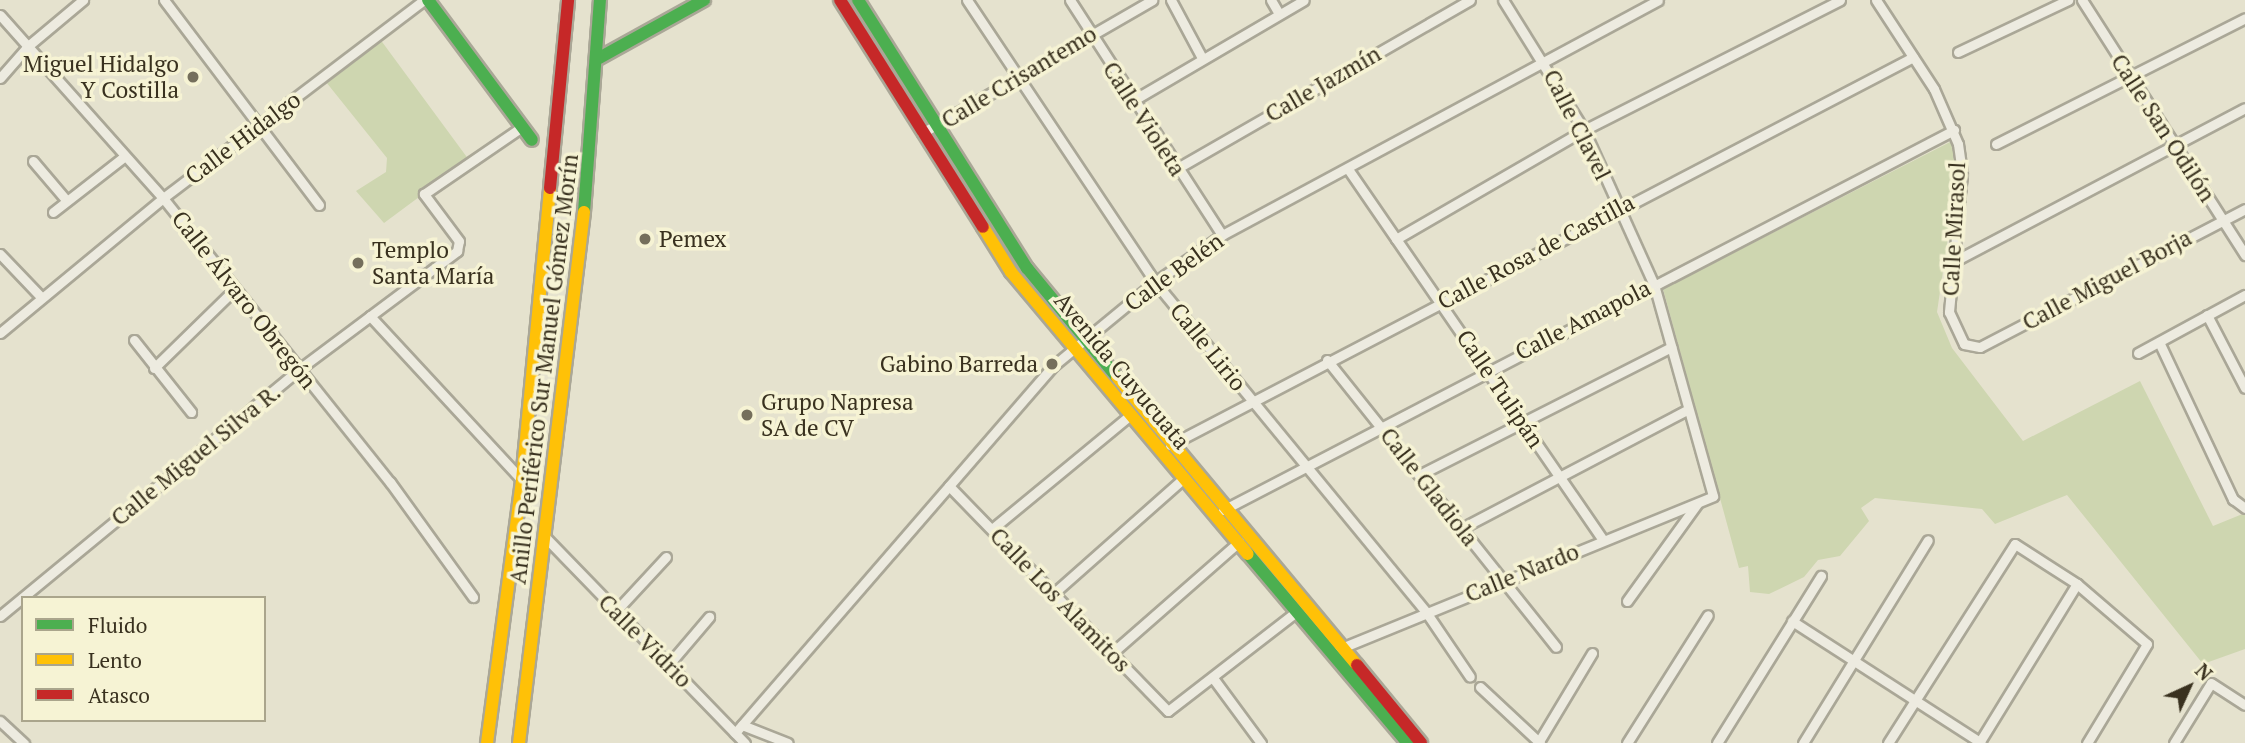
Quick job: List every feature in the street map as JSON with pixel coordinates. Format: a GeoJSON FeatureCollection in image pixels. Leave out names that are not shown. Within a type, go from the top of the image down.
{"type":"FeatureCollection","features":[{"type":"Feature","properties":{"kind":"main road"},"geometry":{"type":"LineString","coordinates":[[426,0],[532,140]]}},
{"type":"Feature","properties":{"kind":"main road","name":"Anillo Periférico Sur Manuel Gómez Morín"},"geometry":{"type":"LineString","coordinates":[[487,743],[522,480],[568,0]]}},
{"type":"Feature","properties":{"kind":"main road","name":"Anillo Periférico Sur Manuel Gómez Morín"},"geometry":{"type":"LineString","coordinates":[[520,743],[546,538],[599,58],[600,0]]}},
{"type":"Feature","properties":{"kind":"main road"},"geometry":{"type":"LineString","coordinates":[[599,58],[704,0]]}},
{"type":"Feature","properties":{"kind":"main road","name":"Avenida Cuyucuata"},"geometry":{"type":"LineString","coordinates":[[840,0],[1011,272],[1080,343],[1221,511],[1239,542],[1276,588],[1332,653],[1374,695],[1413,742]]}},
{"type":"Feature","properties":{"kind":"main road","name":"Avenida Cuyucuata"},"geometry":{"type":"LineString","coordinates":[[858,0],[1027,268],[1129,416],[1167,447],[1184,478],[1221,511],[1288,579],[1344,646],[1374,695]]}},
{"type":"Feature","properties":{"kind":"main road"},"geometry":{"type":"LineString","coordinates":[[1276,588],[1288,579]]}},
{"type":"Feature","properties":{"kind":"street"},"geometry":{"type":"LineString","coordinates":[[0,78],[28,46],[83,0]]}},
{"type":"Feature","properties":{"kind":"street"},"geometry":{"type":"LineString","coordinates":[[164,0],[319,205]]}},
{"type":"Feature","properties":{"kind":"street","name":"Calle Hidalgo"},"geometry":{"type":"LineString","coordinates":[[0,333],[40,297],[163,198],[426,0]]}},
{"type":"Feature","properties":{"kind":"street","name":"Calle Lirio"},"geometry":{"type":"LineString","coordinates":[[967,0],[1015,78],[1155,282],[1426,612],[1470,677]]}},
{"type":"Feature","properties":{"kind":"street","name":"Calle Violeta"},"geometry":{"type":"LineString","coordinates":[[1070,0],[1175,169],[1222,235]]}},
{"type":"Feature","properties":{"kind":"street","name":"Calle Crisantemo"},"geometry":{"type":"LineString","coordinates":[[922,133],[1090,33],[1152,0]]}},
{"type":"Feature","properties":{"kind":"street"},"geometry":{"type":"LineString","coordinates":[[1171,0],[1202,58]]}},
{"type":"Feature","properties":{"kind":"street"},"geometry":{"type":"LineString","coordinates":[[1271,0],[1279,14]]}},
{"type":"Feature","properties":{"kind":"street"},"geometry":{"type":"LineString","coordinates":[[1132,101],[1304,0]]}},
{"type":"Feature","properties":{"kind":"street","name":"Calle Jazmín"},"geometry":{"type":"LineString","coordinates":[[1175,169],[1470,0]]}},
{"type":"Feature","properties":{"kind":"street","name":"Calle Clavel"},"geometry":{"type":"LineString","coordinates":[[1503,0],[1542,58],[1584,130],[1654,285],[1713,496]]}},
{"type":"Feature","properties":{"kind":"street","name":"Calle Belén"},"geometry":{"type":"LineString","coordinates":[[735,733],[949,486],[1080,343],[1155,282],[1222,235],[1348,169],[1542,58],[1658,0]]}},
{"type":"Feature","properties":{"kind":"street"},"geometry":{"type":"LineString","coordinates":[[1396,239],[1584,130],[1840,0]]}},
{"type":"Feature","properties":{"kind":"street","name":"Calle Mirasol"},"geometry":{"type":"LineString","coordinates":[[1876,0],[1913,57],[1954,130],[1962,174],[1951,263],[1950,321],[1969,347]]}},
{"type":"Feature","properties":{"kind":"street"},"geometry":{"type":"LineString","coordinates":[[1958,52],[2068,0]]}},
{"type":"Feature","properties":{"kind":"street","name":"Calle San Odilón"},"geometry":{"type":"LineString","coordinates":[[2082,0],[2245,255]]}},
{"type":"Feature","properties":{"kind":"street","name":"Calle Álvaro Obregón"},"geometry":{"type":"LineString","coordinates":[[0,15],[163,198],[390,482],[473,597]]}},
{"type":"Feature","properties":{"kind":"street"},"geometry":{"type":"LineString","coordinates":[[1996,144],[2127,74],[2245,18]]}},
{"type":"Feature","properties":{"kind":"street","name":"Calle Rosa de Castilla"},"geometry":{"type":"LineString","coordinates":[[1167,447],[1250,400],[1913,57]]}},
{"type":"Feature","properties":{"kind":"street"},"geometry":{"type":"LineString","coordinates":[[1951,263],[2245,108]]}},
{"type":"Feature","properties":{"kind":"street","name":"Calle Miguel Silva R."},"geometry":{"type":"LineString","coordinates":[[24,596],[298,370],[460,245],[424,194],[522,127]]}},
{"type":"Feature","properties":{"kind":"street","name":"Calle Amapola"},"geometry":{"type":"LineString","coordinates":[[1221,511],[1302,464],[1954,130]]}},
{"type":"Feature","properties":{"kind":"street"},"geometry":{"type":"LineString","coordinates":[[52,212],[125,156]]}},
{"type":"Feature","properties":{"kind":"street"},"geometry":{"type":"LineString","coordinates":[[33,161],[67,201]]}},
{"type":"Feature","properties":{"kind":"street","name":"Calle Tulipán"},"geometry":{"type":"LineString","coordinates":[[1348,169],[1603,540]]}},
{"type":"Feature","properties":{"kind":"street","name":"Calle Miguel Borja"},"geometry":{"type":"LineString","coordinates":[[1969,347],[1980,347],[2245,209]]}},
{"type":"Feature","properties":{"kind":"street"},"geometry":{"type":"LineString","coordinates":[[0,254],[40,297]]}},
{"type":"Feature","properties":{"kind":"street"},"geometry":{"type":"LineString","coordinates":[[154,368],[235,289]]}},
{"type":"Feature","properties":{"kind":"street"},"geometry":{"type":"LineString","coordinates":[[2138,353],[2245,295]]}},
{"type":"Feature","properties":{"kind":"street"},"geometry":{"type":"LineString","coordinates":[[2207,315],[2245,388]]}},
{"type":"Feature","properties":{"kind":"street"},"geometry":{"type":"LineString","coordinates":[[370,316],[492,452],[522,480]]}},
{"type":"Feature","properties":{"kind":"street"},"geometry":{"type":"LineString","coordinates":[[134,340],[191,412]]}},
{"type":"Feature","properties":{"kind":"street"},"geometry":{"type":"LineString","coordinates":[[2159,342],[2242,507]]}},
{"type":"Feature","properties":{"kind":"street"},"geometry":{"type":"LineString","coordinates":[[1419,475],[1671,347]]}},
{"type":"Feature","properties":{"kind":"street","name":"Calle Gladiola"},"geometry":{"type":"LineString","coordinates":[[1327,360],[1556,646]]}},
{"type":"Feature","properties":{"kind":"street"},"geometry":{"type":"LineString","coordinates":[[1462,528],[1687,410]]}},
{"type":"Feature","properties":{"kind":"street"},"geometry":{"type":"LineString","coordinates":[[992,529],[1129,416]]}},
{"type":"Feature","properties":{"kind":"street"},"geometry":{"type":"LineString","coordinates":[[1054,593],[1184,478]]}},
{"type":"Feature","properties":{"kind":"street","name":"Calle Los Alamitos"},"geometry":{"type":"LineString","coordinates":[[949,486],[1172,711],[1213,678]]}},
{"type":"Feature","properties":{"kind":"street","name":"Calle Nardo"},"geometry":{"type":"LineString","coordinates":[[1332,653],[1713,496]]}},
{"type":"Feature","properties":{"kind":"street"},"geometry":{"type":"LineString","coordinates":[[1626,601],[1698,503]]}},
{"type":"Feature","properties":{"kind":"street","name":"Calle Vidrio"},"geometry":{"type":"LineString","coordinates":[[546,538],[745,743]]}},
{"type":"Feature","properties":{"kind":"street"},"geometry":{"type":"LineString","coordinates":[[1803,743],[1928,540]]}},
{"type":"Feature","properties":{"kind":"street"},"geometry":{"type":"LineString","coordinates":[[1112,653],[1239,542]]}},
{"type":"Feature","properties":{"kind":"street"},"geometry":{"type":"LineString","coordinates":[[1888,743],[2015,544],[2077,584],[2147,644],[2087,743]]}},
{"type":"Feature","properties":{"kind":"street"},"geometry":{"type":"LineString","coordinates":[[615,612],[666,556]]}},
{"type":"Feature","properties":{"kind":"street"},"geometry":{"type":"LineString","coordinates":[[1717,743],[1821,576]]}},
{"type":"Feature","properties":{"kind":"street"},"geometry":{"type":"LineString","coordinates":[[1792,621],[1979,742],[2077,584]]}},
{"type":"Feature","properties":{"kind":"street","name":"Calle Miguel Silva R."},"geometry":{"type":"LineString","coordinates":[[0,616],[21,599]]}},
{"type":"Feature","properties":{"kind":"street"},"geometry":{"type":"LineString","coordinates":[[1261,743],[1213,678],[1296,611]]}},
{"type":"Feature","properties":{"kind":"street"},"geometry":{"type":"LineString","coordinates":[[1627,743],[1708,615]]}},
{"type":"Feature","properties":{"kind":"street"},"geometry":{"type":"LineString","coordinates":[[669,664],[709,617]]}},
{"type":"Feature","properties":{"kind":"street"},"geometry":{"type":"LineString","coordinates":[[1480,687],[1539,743],[1592,653]]}},
{"type":"Feature","properties":{"kind":"street"},"geometry":{"type":"LineString","coordinates":[[2174,743],[2211,683],[2245,705]]}},
{"type":"Feature","properties":{"kind":"street"},"geometry":{"type":"LineString","coordinates":[[0,720],[24,743]]}},
{"type":"Feature","properties":{"kind":"street"},"geometry":{"type":"LineString","coordinates":[[742,725],[788,743]]}},
{"type":"Feature","properties":{"kind":"green space"},"geometry":{"type":"Polygon","coordinates":[[[377,35],[469,160],[384,223],[356,191],[386,172],[387,158],[322,77],[377,35]]]}},
{"type":"Feature","properties":{"kind":"green space"},"geometry":{"type":"Polygon","coordinates":[[[1952,141],[1956,183],[1937,312],[1952,348],[2023,441],[2140,381],[2213,526],[2245,513],[2245,649],[2203,664],[2067,495],[1995,524],[1982,509],[1875,498],[1861,508],[1869,521],[1840,556],[1818,560],[1804,577],[1769,594],[1750,592],[1748,566],[1739,568],[1663,289],[1952,141]]]}},
{"type":"Feature","properties":{"kind":"traffic: fast"},"geometry":{"type":"LineString","coordinates":[[428,0],[532,140]]}},
{"type":"Feature","properties":{"kind":"traffic: fast"},"geometry":{"type":"LineString","coordinates":[[584,212],[600,0]]}},
{"type":"Feature","properties":{"kind":"traffic: fast"},"geometry":{"type":"LineString","coordinates":[[599,58],[704,0]]}},
{"type":"Feature","properties":{"kind":"traffic: fast"},"geometry":{"type":"LineString","coordinates":[[858,0],[1027,268],[1117,377]]}},
{"type":"Feature","properties":{"kind":"traffic: fast"},"geometry":{"type":"LineString","coordinates":[[1248,554],[1408,743]]}},
{"type":"Feature","properties":{"kind":"traffic: slow"},"geometry":{"type":"LineString","coordinates":[[487,743],[522,480],[550,188]]}},
{"type":"Feature","properties":{"kind":"traffic: slow"},"geometry":{"type":"LineString","coordinates":[[519,743],[584,212]]}},
{"type":"Feature","properties":{"kind":"traffic: slow"},"geometry":{"type":"LineString","coordinates":[[983,227],[1011,272],[1248,554]]}},
{"type":"Feature","properties":{"kind":"traffic: slow"},"geometry":{"type":"LineString","coordinates":[[1117,377],[1357,665]]}},
{"type":"Feature","properties":{"kind":"traffic: jam"},"geometry":{"type":"LineString","coordinates":[[550,188],[568,0]]}},
{"type":"Feature","properties":{"kind":"traffic: jam"},"geometry":{"type":"LineString","coordinates":[[840,0],[983,227]]}},
{"type":"Feature","properties":{"kind":"traffic: jam"},"geometry":{"type":"LineString","coordinates":[[1357,665],[1421,743]]}},
{"type":"Feature","properties":{"kind":"place","name":"Miguel Hidalgo Y Costilla"},"geometry":{"type":"Point","coordinates":[193,77]}},
{"type":"Feature","properties":{"kind":"place","name":"Pemex"},"geometry":{"type":"Point","coordinates":[645,239]}},
{"type":"Feature","properties":{"kind":"place","name":"Templo Santa María"},"geometry":{"type":"Point","coordinates":[358,263]}},
{"type":"Feature","properties":{"kind":"place","name":"Gabino Barreda"},"geometry":{"type":"Point","coordinates":[1052,364]}},
{"type":"Feature","properties":{"kind":"place","name":"Grupo Napresa SA de CV"},"geometry":{"type":"Point","coordinates":[747,415]}}]}
